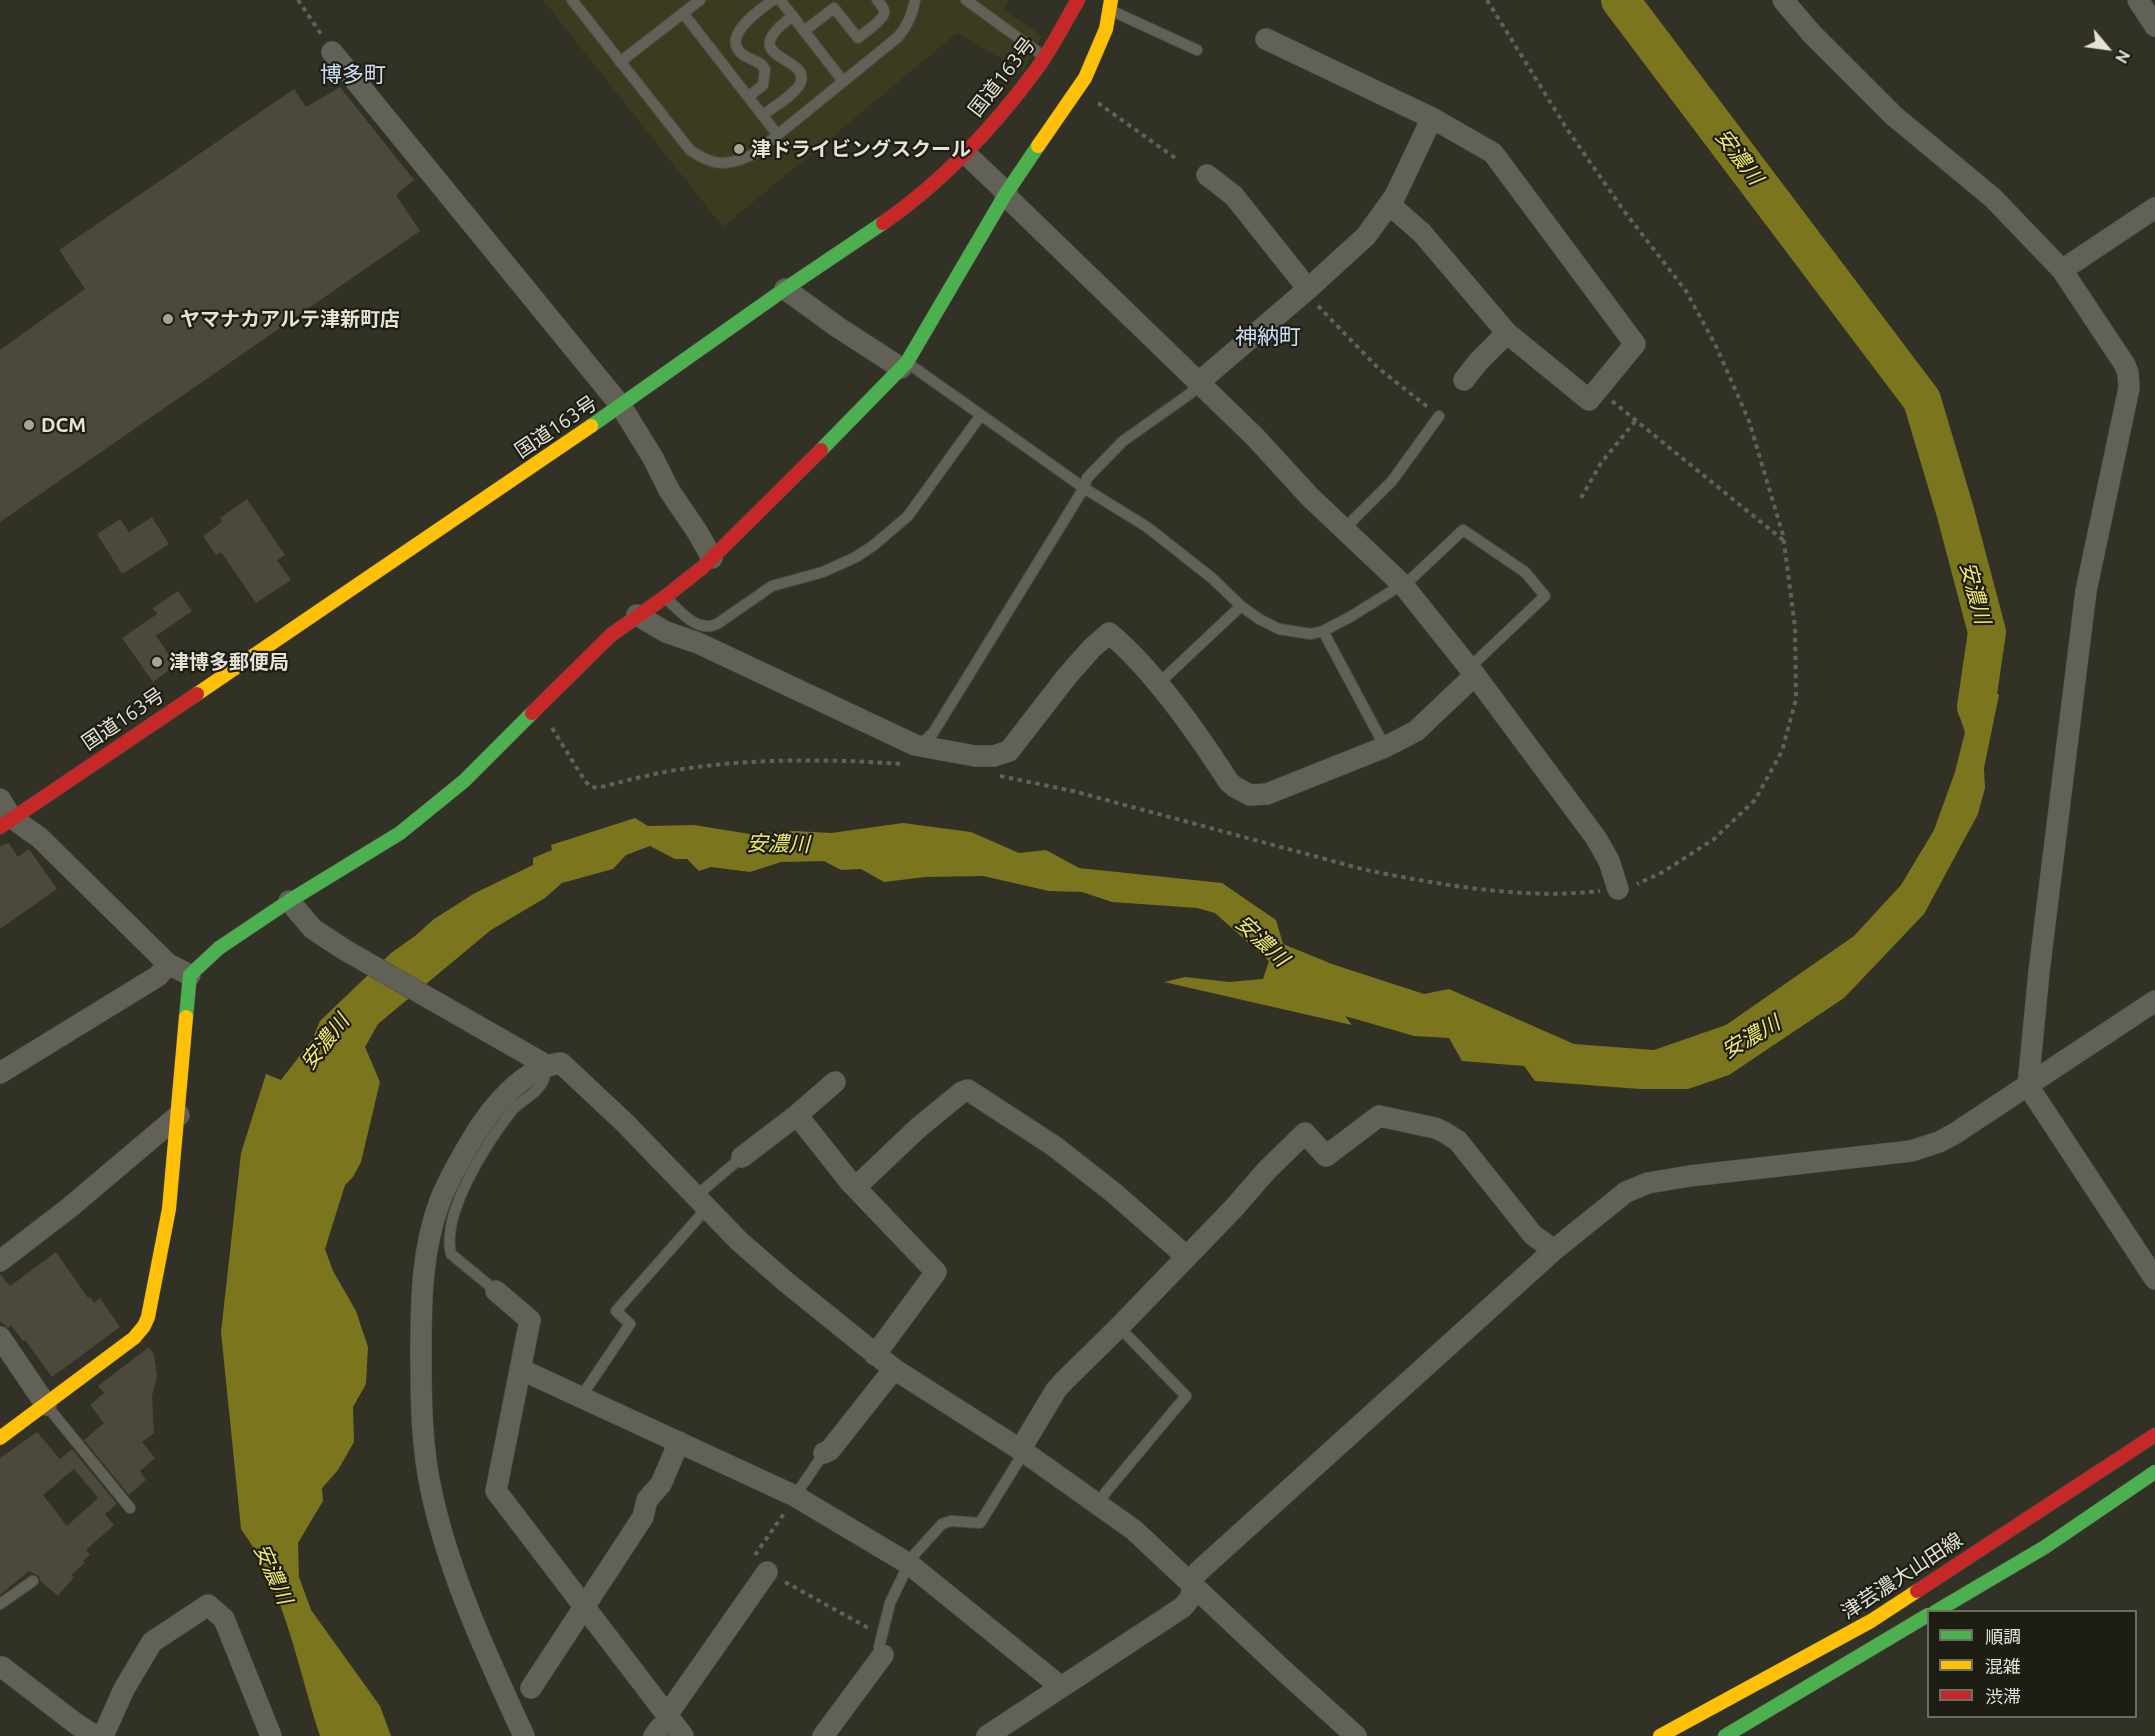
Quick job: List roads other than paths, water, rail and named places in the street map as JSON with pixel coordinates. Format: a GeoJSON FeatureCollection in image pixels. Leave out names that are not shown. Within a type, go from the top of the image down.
{"type":"FeatureCollection","features":[{"type":"Feature","properties":{"kind":"main road","name":"国道163号"},"geometry":{"type":"LineString","coordinates":[[6,822],[621,406],[784,289],[903,209],[965,153],[1019,92],[1045,57],[1078,0]]}},
{"type":"Feature","properties":{"kind":"main road"},"geometry":{"type":"LineString","coordinates":[[0,1438],[134,1338],[144,1326],[154,1295],[169,1209],[190,975],[219,948],[400,833],[464,781],[611,635],[665,597],[712,558],[904,365],[1006,194],[1077,89],[1098,49],[1106,29],[1111,5]]}},
{"type":"Feature","properties":{"kind":"main road","name":"津芸濃大山田線"},"geometry":{"type":"LineString","coordinates":[[1660,1736],[1871,1621],[2155,1435]]}},
{"type":"Feature","properties":{"kind":"main road"},"geometry":{"type":"LineString","coordinates":[[1937,1610],[2044,1547],[2155,1472]]}},
{"type":"Feature","properties":{"kind":"main road"},"geometry":{"type":"LineString","coordinates":[[1725,1736],[1927,1617]]}},
{"type":"Feature","properties":{"kind":"street"},"geometry":{"type":"LineString","coordinates":[[1783,0],[1812,34],[1894,116],[1993,198],[2062,270],[2118,354],[2128,373],[2129,388],[2086,591],[2039,972],[2028,1086],[2155,1279]]}},
{"type":"Feature","properties":{"kind":"street"},"geometry":{"type":"LineString","coordinates":[[2138,0],[2155,26]]}},
{"type":"Feature","properties":{"kind":"street"},"geometry":{"type":"LineString","coordinates":[[1266,39],[1432,118],[1493,153],[1635,344],[1589,400],[1507,333],[1422,233],[1390,205]]}},
{"type":"Feature","properties":{"kind":"street"},"geometry":{"type":"LineString","coordinates":[[332,52],[621,406],[653,458],[669,490],[712,558]]}},
{"type":"Feature","properties":{"kind":"street"},"geometry":{"type":"LineString","coordinates":[[1199,382],[1306,291],[1366,236],[1390,205],[1432,118]]}},
{"type":"Feature","properties":{"kind":"street"},"geometry":{"type":"LineString","coordinates":[[965,153],[1256,436],[1310,497],[1403,585],[1472,671],[1602,848],[1610,861],[1618,889]]}},
{"type":"Feature","properties":{"kind":"street"},"geometry":{"type":"LineString","coordinates":[[1207,175],[1234,196],[1306,291]]}},
{"type":"Feature","properties":{"kind":"street"},"geometry":{"type":"LineString","coordinates":[[2062,270],[2155,208]]}},
{"type":"Feature","properties":{"kind":"street"},"geometry":{"type":"LineString","coordinates":[[784,289],[839,328],[904,365]]}},
{"type":"Feature","properties":{"kind":"street"},"geometry":{"type":"LineString","coordinates":[[1464,380],[1478,362],[1507,333]]}},
{"type":"Feature","properties":{"kind":"street"},"geometry":{"type":"LineString","coordinates":[[637,615],[666,632],[698,643],[907,741],[975,756],[994,756],[1009,751],[1068,675],[1109,633],[1129,650],[1158,684],[1229,782],[1250,795],[1258,796],[1279,791],[1385,747],[1416,731],[1472,671]]}},
{"type":"Feature","properties":{"kind":"street"},"geometry":{"type":"LineString","coordinates":[[0,799],[6,822],[40,838],[168,964],[190,975]]}},
{"type":"Feature","properties":{"kind":"street"},"geometry":{"type":"LineString","coordinates":[[289,902],[313,929],[345,950],[546,1065]]}},
{"type":"Feature","properties":{"kind":"street"},"geometry":{"type":"LineString","coordinates":[[0,1072],[158,976],[168,964]]}},
{"type":"Feature","properties":{"kind":"street"},"geometry":{"type":"LineString","coordinates":[[987,1736],[1183,1607],[1191,1597],[1192,1583],[1208,1563],[1554,1250],[1626,1192],[1637,1186],[1690,1176],[1911,1151],[1932,1144],[1954,1134],[2155,1001]]}},
{"type":"Feature","properties":{"kind":"street"},"geometry":{"type":"LineString","coordinates":[[524,1736],[465,1603],[441,1532],[431,1493],[421,1387],[421,1321],[426,1260],[439,1203],[448,1181],[484,1119],[515,1087],[546,1065],[561,1063],[739,1241],[786,1282],[894,1370],[1022,1451],[1134,1530],[1356,1736]]}},
{"type":"Feature","properties":{"kind":"street"},"geometry":{"type":"LineString","coordinates":[[742,1157],[797,1115],[835,1082]]}},
{"type":"Feature","properties":{"kind":"street"},"geometry":{"type":"LineString","coordinates":[[856,1187],[918,1128],[962,1092],[968,1090],[1071,1160],[1114,1193],[1186,1257]]}},
{"type":"Feature","properties":{"kind":"street"},"geometry":{"type":"LineString","coordinates":[[0,1261],[69,1208],[179,1115]]}},
{"type":"Feature","properties":{"kind":"street"},"geometry":{"type":"LineString","coordinates":[[797,1115],[850,1182],[936,1272],[875,1355]]}},
{"type":"Feature","properties":{"kind":"street"},"geometry":{"type":"LineString","coordinates":[[1022,1451],[1061,1385],[1119,1328],[1233,1209],[1267,1170],[1305,1133],[1326,1156],[1379,1116],[1435,1128],[1452,1137],[1465,1148],[1533,1235],[1554,1250]]}},
{"type":"Feature","properties":{"kind":"street"},"geometry":{"type":"LineString","coordinates":[[496,1291],[530,1320],[495,1491],[674,1724]]}},
{"type":"Feature","properties":{"kind":"street"},"geometry":{"type":"LineString","coordinates":[[0,1337],[46,1405]]}},
{"type":"Feature","properties":{"kind":"street"},"geometry":{"type":"LineString","coordinates":[[520,1370],[795,1496],[909,1564],[1061,1687]]}},
{"type":"Feature","properties":{"kind":"street"},"geometry":{"type":"LineString","coordinates":[[824,1453],[830,1450],[894,1370]]}},
{"type":"Feature","properties":{"kind":"street"},"geometry":{"type":"LineString","coordinates":[[531,1688],[643,1517],[647,1500],[661,1484],[679,1442]]}},
{"type":"Feature","properties":{"kind":"street"},"geometry":{"type":"LineString","coordinates":[[654,1736],[660,1728],[674,1724],[767,1572]]}},
{"type":"Feature","properties":{"kind":"street"},"geometry":{"type":"LineString","coordinates":[[103,1736],[124,1689],[152,1642],[208,1605],[224,1619],[271,1736]]}},
{"type":"Feature","properties":{"kind":"street"},"geometry":{"type":"LineString","coordinates":[[823,1736],[882,1645]]}},
{"type":"Feature","properties":{"kind":"street"},"geometry":{"type":"LineString","coordinates":[[2,1667],[96,1736]]}},
{"type":"Feature","properties":{"kind":"lane"},"geometry":{"type":"LineString","coordinates":[[572,0],[679,138],[699,156],[724,164],[737,162],[754,154],[898,37],[907,27],[913,14],[915,0]]}},
{"type":"Feature","properties":{"kind":"lane"},"geometry":{"type":"LineString","coordinates":[[620,62],[700,0]]}},
{"type":"Feature","properties":{"kind":"lane"},"geometry":{"type":"LineString","coordinates":[[748,97],[763,85],[765,69],[758,61],[741,54],[736,47],[737,34],[748,20],[774,0]]}},
{"type":"Feature","properties":{"kind":"lane"},"geometry":{"type":"LineString","coordinates":[[780,0],[843,81]]}},
{"type":"Feature","properties":{"kind":"lane"},"geometry":{"type":"LineString","coordinates":[[804,31],[834,8],[858,38],[882,19],[884,9],[877,0]]}},
{"type":"Feature","properties":{"kind":"lane"},"geometry":{"type":"LineString","coordinates":[[966,0],[1045,57]]}},
{"type":"Feature","properties":{"kind":"lane"},"geometry":{"type":"LineString","coordinates":[[1111,5],[1197,50]]}},
{"type":"Feature","properties":{"kind":"lane"},"geometry":{"type":"LineString","coordinates":[[684,13],[777,134]]}},
{"type":"Feature","properties":{"kind":"lane"},"geometry":{"type":"LineString","coordinates":[[763,115],[796,89],[801,81],[801,74],[796,65],[778,58],[771,49],[774,32],[793,16]]}},
{"type":"Feature","properties":{"kind":"lane"},"geometry":{"type":"LineString","coordinates":[[904,365],[981,415],[1084,488],[1147,527],[1212,578],[1241,606],[1279,630],[1302,634],[1323,631],[1403,585],[1464,530],[1525,572],[1545,596],[1472,671]]}},
{"type":"Feature","properties":{"kind":"lane"},"geometry":{"type":"LineString","coordinates":[[920,745],[933,734],[1088,478],[1123,441],[1191,393],[1199,382]]}},
{"type":"Feature","properties":{"kind":"lane"},"geometry":{"type":"LineString","coordinates":[[665,597],[692,621],[701,627],[709,628],[772,586],[823,572],[856,557],[908,516],[981,415]]}},
{"type":"Feature","properties":{"kind":"lane"},"geometry":{"type":"LineString","coordinates":[[1342,528],[1350,523],[1392,481],[1439,416]]}},
{"type":"Feature","properties":{"kind":"lane"},"geometry":{"type":"LineString","coordinates":[[1158,684],[1241,606]]}},
{"type":"Feature","properties":{"kind":"lane"},"geometry":{"type":"LineString","coordinates":[[1323,631],[1385,747]]}},
{"type":"Feature","properties":{"kind":"lane"},"geometry":{"type":"LineString","coordinates":[[496,1291],[451,1254],[448,1240],[452,1220],[468,1180],[492,1140],[511,1110],[543,1082],[546,1065]]}},
{"type":"Feature","properties":{"kind":"lane"},"geometry":{"type":"LineString","coordinates":[[581,1397],[630,1324],[616,1311],[702,1202],[742,1157]]}},
{"type":"Feature","properties":{"kind":"lane"},"geometry":{"type":"LineString","coordinates":[[1100,1504],[1105,1493],[1186,1396],[1119,1328]]}},
{"type":"Feature","properties":{"kind":"lane"},"geometry":{"type":"LineString","coordinates":[[46,1405],[130,1508]]}},
{"type":"Feature","properties":{"kind":"lane"},"geometry":{"type":"LineString","coordinates":[[882,1645],[890,1603],[912,1557],[942,1524],[951,1521],[980,1523],[1022,1451]]}},
{"type":"Feature","properties":{"kind":"lane"},"geometry":{"type":"LineString","coordinates":[[795,1496],[824,1453]]}},
{"type":"Feature","properties":{"kind":"lane"},"geometry":{"type":"LineString","coordinates":[[0,1604],[33,1581]]}},
{"type":"Feature","properties":{"kind":"water"},"geometry":{"type":"Polygon","coordinates":[[[1990,642],[1987,684],[1999,695],[1984,768],[1985,788],[1978,814],[1924,914],[1844,998],[1729,1075],[1688,1089],[1640,1089],[1535,1081],[1524,1066],[1462,1061],[1449,1038],[1414,1036],[1345,1016],[1352,1025],[1164,982],[1185,977],[1229,982],[1263,979],[1269,961],[1215,913],[1197,908],[1112,902],[1082,892],[1049,891],[983,876],[925,877],[884,882],[861,869],[841,870],[824,861],[781,862],[750,872],[711,867],[699,871],[687,859],[675,859],[650,846],[626,855],[613,869],[562,883],[545,898],[491,930],[378,1024],[365,1047],[380,1082],[361,1162],[353,1177],[345,1185],[325,1249],[333,1271],[356,1311],[368,1347],[366,1384],[353,1407],[354,1442],[338,1470],[322,1488],[323,1501],[298,1543],[299,1577],[311,1610],[380,1706],[391,1736],[320,1736],[279,1602],[256,1552],[241,1529],[221,1332],[241,1153],[266,1074],[281,1080],[312,1040],[320,1021],[391,953],[434,919],[475,893],[533,865],[533,858],[552,850],[551,845],[635,818],[648,826],[694,825],[750,834],[795,831],[831,833],[903,823],[971,832],[1019,853],[1046,850],[1079,868],[1222,883],[1276,920],[1283,944],[1332,964],[1424,994],[1449,989],[1574,1044],[1654,1050],[1726,1025],[1854,936],[1901,885],[1934,830],[1955,772],[1965,732],[1958,712],[1990,642]]]}},
{"type":"Feature","properties":{"kind":"waterway","name":"安濃川"},"geometry":{"type":"LineString","coordinates":[[1620,0],[1922,400],[1955,511],[1987,632],[1976,707]]}},
{"type":"Feature","properties":{"kind":"place","name":"津ドライビングスクール"},"geometry":{"type":"Point","coordinates":[739,149]}},
{"type":"Feature","properties":{"kind":"place","name":"ヤマナカアルテ津新町店"},"geometry":{"type":"Point","coordinates":[168,319]}},
{"type":"Feature","properties":{"kind":"place","name":"DCM"},"geometry":{"type":"Point","coordinates":[29,425]}},
{"type":"Feature","properties":{"kind":"place","name":"津博多郵便局"},"geometry":{"type":"Point","coordinates":[157,662]}},
{"type":"Feature","properties":{"kind":"district","name":"博多町"},"geometry":{"type":"Point","coordinates":[353,75]}},
{"type":"Feature","properties":{"kind":"district","name":"神納町"},"geometry":{"type":"Point","coordinates":[1268,337]}}]}
